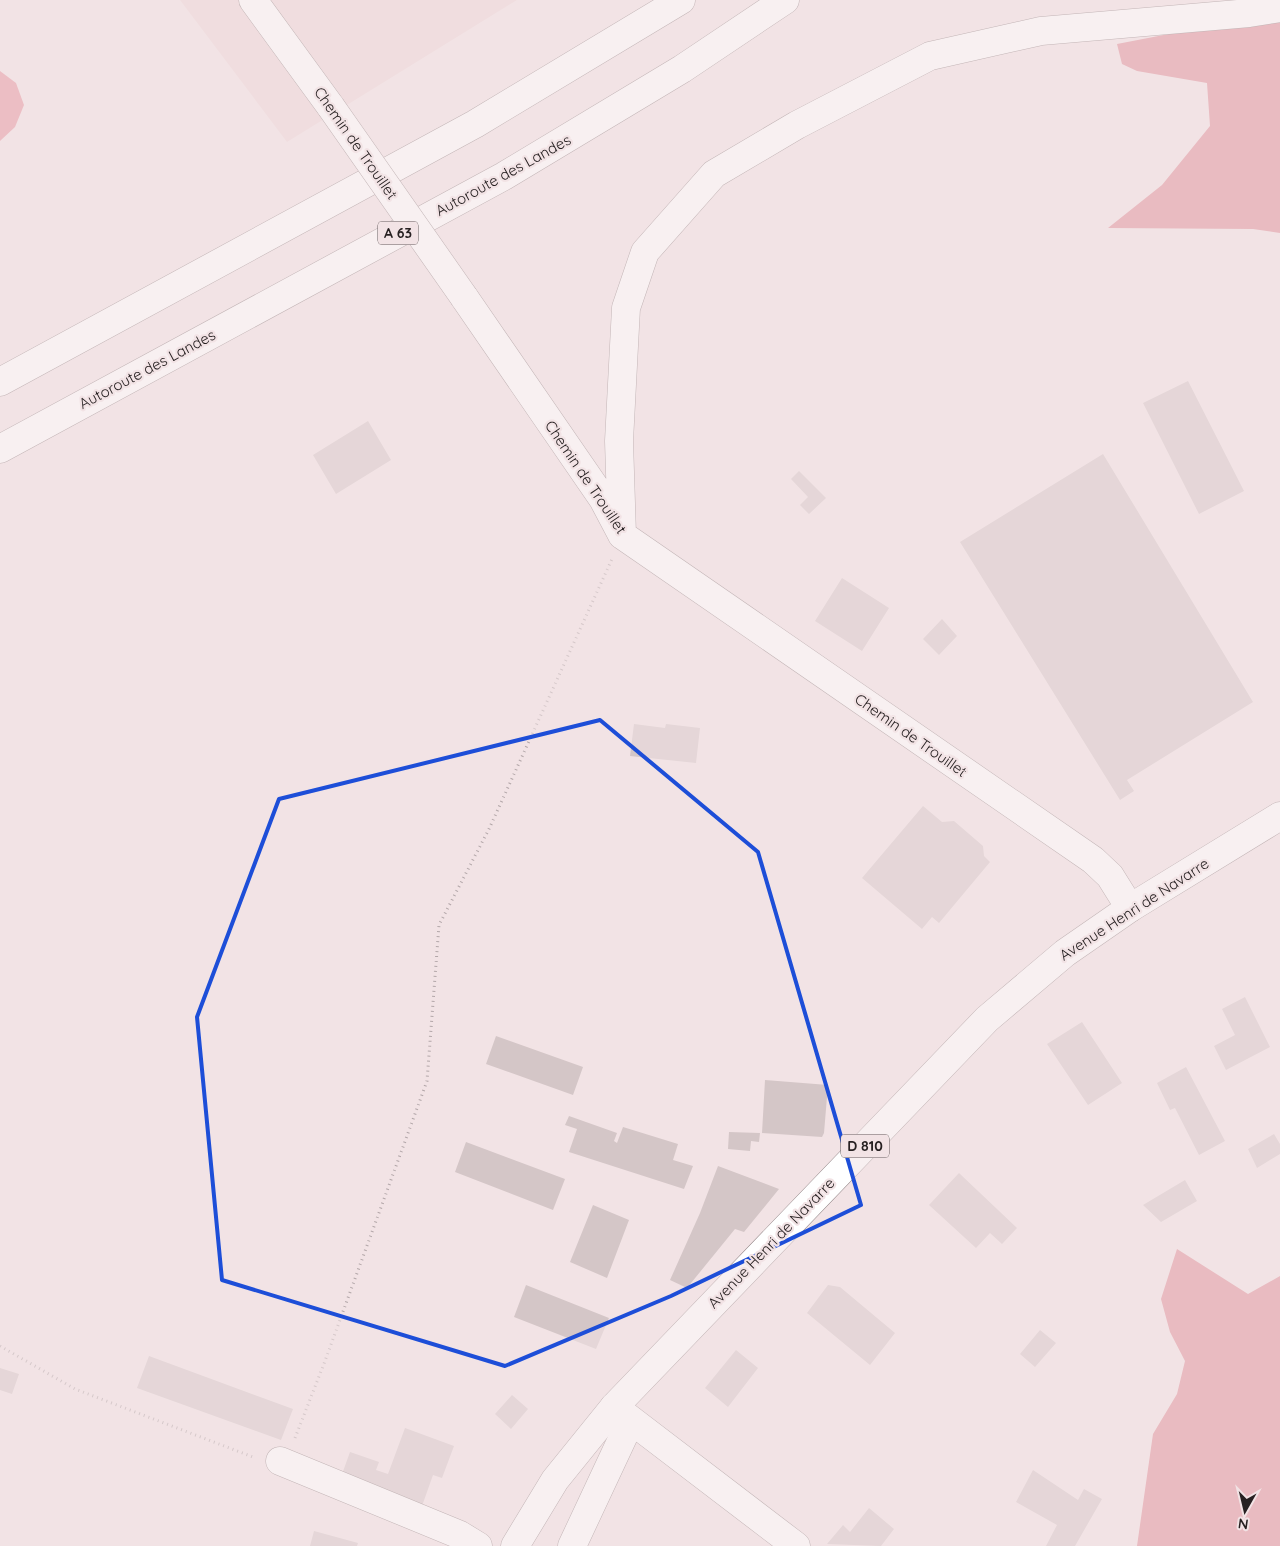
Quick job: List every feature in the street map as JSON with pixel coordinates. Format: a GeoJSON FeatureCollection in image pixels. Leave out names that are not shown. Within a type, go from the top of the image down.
{"type":"FeatureCollection","features":[{"type":"Feature","properties":{"kind":"main road","name":"Chemin de Trouillet"},"geometry":{"type":"LineString","coordinates":[[253,0],[331,107],[464,297],[603,499],[622,535],[1093,860],[1110,876],[1130,908]]}},
{"type":"Feature","properties":{"kind":"main road"},"geometry":{"type":"LineString","coordinates":[[0,382],[474,124],[681,0]]}},
{"type":"Feature","properties":{"kind":"main road","name":"Autoroute des Landes"},"geometry":{"type":"LineString","coordinates":[[0,449],[512,171],[682,69],[785,0]]}},
{"type":"Feature","properties":{"kind":"main road"},"geometry":{"type":"LineString","coordinates":[[622,535],[619,441],[626,308],[645,252],[714,174],[797,125],[930,56],[1041,31],[1248,14],[1280,8]]}},
{"type":"Feature","properties":{"kind":"main road","name":"Avenue Henri de Navarre"},"geometry":{"type":"LineString","coordinates":[[515,1546],[555,1480],[622,1414],[987,1020],[1065,953],[1130,908],[1280,816]]}},
{"type":"Feature","properties":{"kind":"main road"},"geometry":{"type":"LineString","coordinates":[[572,1546],[622,1414],[796,1546]]}},
{"type":"Feature","properties":{"kind":"main road"},"geometry":{"type":"LineString","coordinates":[[280,1460],[460,1535],[478,1546]]}},
{"type":"Feature","properties":{"kind":"path"},"geometry":{"type":"LineString","coordinates":[[0,1346],[75,1389],[265,1462],[280,1460],[289,1451],[326,1361],[427,1081],[439,925],[489,829],[622,535]]}},
{"type":"Feature","properties":{"kind":"highlighted area"},"geometry":{"type":"Polygon","coordinates":[[[600,720],[758,852],[861,1205],[671,1296],[505,1366],[222,1280],[197,1017],[279,799],[600,720]]]}},
{"type":"Feature","properties":{"kind":"shaded area"},"geometry":{"type":"Polygon","coordinates":[[[180,0],[517,0],[287,142],[180,0]]]}},
{"type":"Feature","properties":{"kind":"shaded area"},"geometry":{"type":"Polygon","coordinates":[[[1280,22],[1280,233],[1253,229],[1108,228],[1162,185],[1210,126],[1207,83],[1137,71],[1122,64],[1117,44],[1205,27],[1280,22]]]}},
{"type":"Feature","properties":{"kind":"shaded area"},"geometry":{"type":"Polygon","coordinates":[[[0,71],[16,83],[24,105],[15,127],[0,141],[0,71]]]}},
{"type":"Feature","properties":{"kind":"shaded area"},"geometry":{"type":"Polygon","coordinates":[[[1177,1249],[1248,1294],[1280,1276],[1280,1546],[1137,1546],[1153,1434],[1177,1394],[1185,1361],[1170,1332],[1161,1299],[1177,1249]]]}},
{"type":"Feature","properties":{"kind":"building"},"geometry":{"type":"Polygon","coordinates":[[[1188,381],[1244,491],[1199,514],[1143,403],[1188,381]]]}},
{"type":"Feature","properties":{"kind":"building"},"geometry":{"type":"Polygon","coordinates":[[[368,421],[391,460],[336,494],[313,455],[368,421]]]}},
{"type":"Feature","properties":{"kind":"building"},"geometry":{"type":"Polygon","coordinates":[[[1103,454],[1253,702],[1127,780],[1134,791],[1120,800],[960,542],[1103,454]]]}},
{"type":"Feature","properties":{"kind":"building"},"geometry":{"type":"Polygon","coordinates":[[[799,471],[826,498],[809,514],[800,505],[808,497],[791,479],[799,471]]]}},
{"type":"Feature","properties":{"kind":"building"},"geometry":{"type":"Polygon","coordinates":[[[842,578],[889,608],[862,651],[815,621],[842,578]]]}},
{"type":"Feature","properties":{"kind":"building"},"geometry":{"type":"Polygon","coordinates":[[[942,619],[957,636],[939,655],[923,639],[942,619]]]}},
{"type":"Feature","properties":{"kind":"building"},"geometry":{"type":"Polygon","coordinates":[[[634,724],[665,728],[666,724],[700,728],[696,763],[630,756],[634,724]]]}},
{"type":"Feature","properties":{"kind":"building"},"geometry":{"type":"Polygon","coordinates":[[[923,806],[942,822],[954,821],[983,846],[984,856],[990,862],[939,923],[932,917],[922,929],[862,878],[923,806]]]}},
{"type":"Feature","properties":{"kind":"building"},"geometry":{"type":"Polygon","coordinates":[[[1245,997],[1270,1047],[1226,1070],[1214,1046],[1235,1035],[1222,1009],[1245,997]]]}},
{"type":"Feature","properties":{"kind":"building"},"geometry":{"type":"Polygon","coordinates":[[[1082,1022],[1122,1083],[1088,1105],[1047,1044],[1082,1022]]]}},
{"type":"Feature","properties":{"kind":"building"},"geometry":{"type":"Polygon","coordinates":[[[496,1036],[583,1067],[573,1095],[486,1064],[496,1036]]]}},
{"type":"Feature","properties":{"kind":"building"},"geometry":{"type":"Polygon","coordinates":[[[1186,1067],[1225,1141],[1199,1155],[1175,1108],[1170,1110],[1157,1083],[1186,1067]]]}},
{"type":"Feature","properties":{"kind":"building"},"geometry":{"type":"Polygon","coordinates":[[[765,1080],[828,1085],[824,1133],[822,1137],[762,1133],[765,1080]]]}},
{"type":"Feature","properties":{"kind":"building"},"geometry":{"type":"Polygon","coordinates":[[[569,1116],[617,1133],[614,1141],[617,1143],[623,1127],[678,1144],[673,1160],[693,1166],[684,1189],[569,1152],[577,1129],[565,1125],[569,1116]]]}},
{"type":"Feature","properties":{"kind":"building"},"geometry":{"type":"Polygon","coordinates":[[[729,1132],[760,1133],[759,1142],[751,1141],[750,1151],[728,1149],[729,1132]]]}},
{"type":"Feature","properties":{"kind":"building"},"geometry":{"type":"Polygon","coordinates":[[[1274,1134],[1280,1144],[1280,1154],[1257,1168],[1248,1149],[1274,1134]]]}},
{"type":"Feature","properties":{"kind":"building"},"geometry":{"type":"Polygon","coordinates":[[[466,1142],[565,1179],[553,1210],[455,1172],[466,1142]]]}},
{"type":"Feature","properties":{"kind":"building"},"geometry":{"type":"Polygon","coordinates":[[[718,1166],[779,1189],[744,1232],[735,1229],[687,1288],[670,1280],[700,1213],[718,1166]]]}},
{"type":"Feature","properties":{"kind":"building"},"geometry":{"type":"Polygon","coordinates":[[[959,1173],[1017,1228],[1002,1244],[990,1233],[976,1248],[929,1205],[959,1173]]]}},
{"type":"Feature","properties":{"kind":"building"},"geometry":{"type":"Polygon","coordinates":[[[1185,1180],[1197,1201],[1161,1222],[1143,1205],[1185,1180]]]}},
{"type":"Feature","properties":{"kind":"building"},"geometry":{"type":"Polygon","coordinates":[[[593,1205],[629,1220],[607,1278],[570,1262],[593,1205]]]}},
{"type":"Feature","properties":{"kind":"building"},"geometry":{"type":"Polygon","coordinates":[[[526,1285],[609,1318],[596,1349],[514,1317],[526,1285]]]}},
{"type":"Feature","properties":{"kind":"building"},"geometry":{"type":"Polygon","coordinates":[[[828,1285],[840,1287],[895,1333],[870,1365],[807,1313],[828,1285]]]}},
{"type":"Feature","properties":{"kind":"building"},"geometry":{"type":"Polygon","coordinates":[[[1040,1330],[1056,1343],[1035,1367],[1020,1354],[1040,1330]]]}},
{"type":"Feature","properties":{"kind":"building"},"geometry":{"type":"Polygon","coordinates":[[[736,1350],[758,1368],[728,1407],[705,1388],[736,1350]]]}},
{"type":"Feature","properties":{"kind":"building"},"geometry":{"type":"Polygon","coordinates":[[[149,1356],[293,1409],[281,1440],[137,1388],[149,1356]]]}},
{"type":"Feature","properties":{"kind":"building"},"geometry":{"type":"Polygon","coordinates":[[[0,1368],[19,1374],[12,1394],[0,1390],[0,1368]]]}},
{"type":"Feature","properties":{"kind":"building"},"geometry":{"type":"Polygon","coordinates":[[[512,1395],[528,1409],[511,1429],[495,1414],[512,1395]]]}},
{"type":"Feature","properties":{"kind":"building"},"geometry":{"type":"Polygon","coordinates":[[[405,1428],[454,1446],[442,1478],[433,1475],[422,1506],[341,1477],[350,1452],[379,1462],[376,1470],[388,1474],[405,1428]]]}},
{"type":"Feature","properties":{"kind":"building"},"geometry":{"type":"Polygon","coordinates":[[[1033,1470],[1078,1500],[1084,1489],[1102,1499],[1075,1546],[1046,1546],[1057,1525],[1016,1502],[1033,1470]]]}},
{"type":"Feature","properties":{"kind":"building"},"geometry":{"type":"Polygon","coordinates":[[[869,1508],[894,1529],[881,1546],[827,1544],[843,1525],[850,1532],[869,1508]]]}},
{"type":"Feature","properties":{"kind":"building"},"geometry":{"type":"Polygon","coordinates":[[[314,1531],[358,1543],[357,1546],[310,1546],[314,1531]]]}}]}
